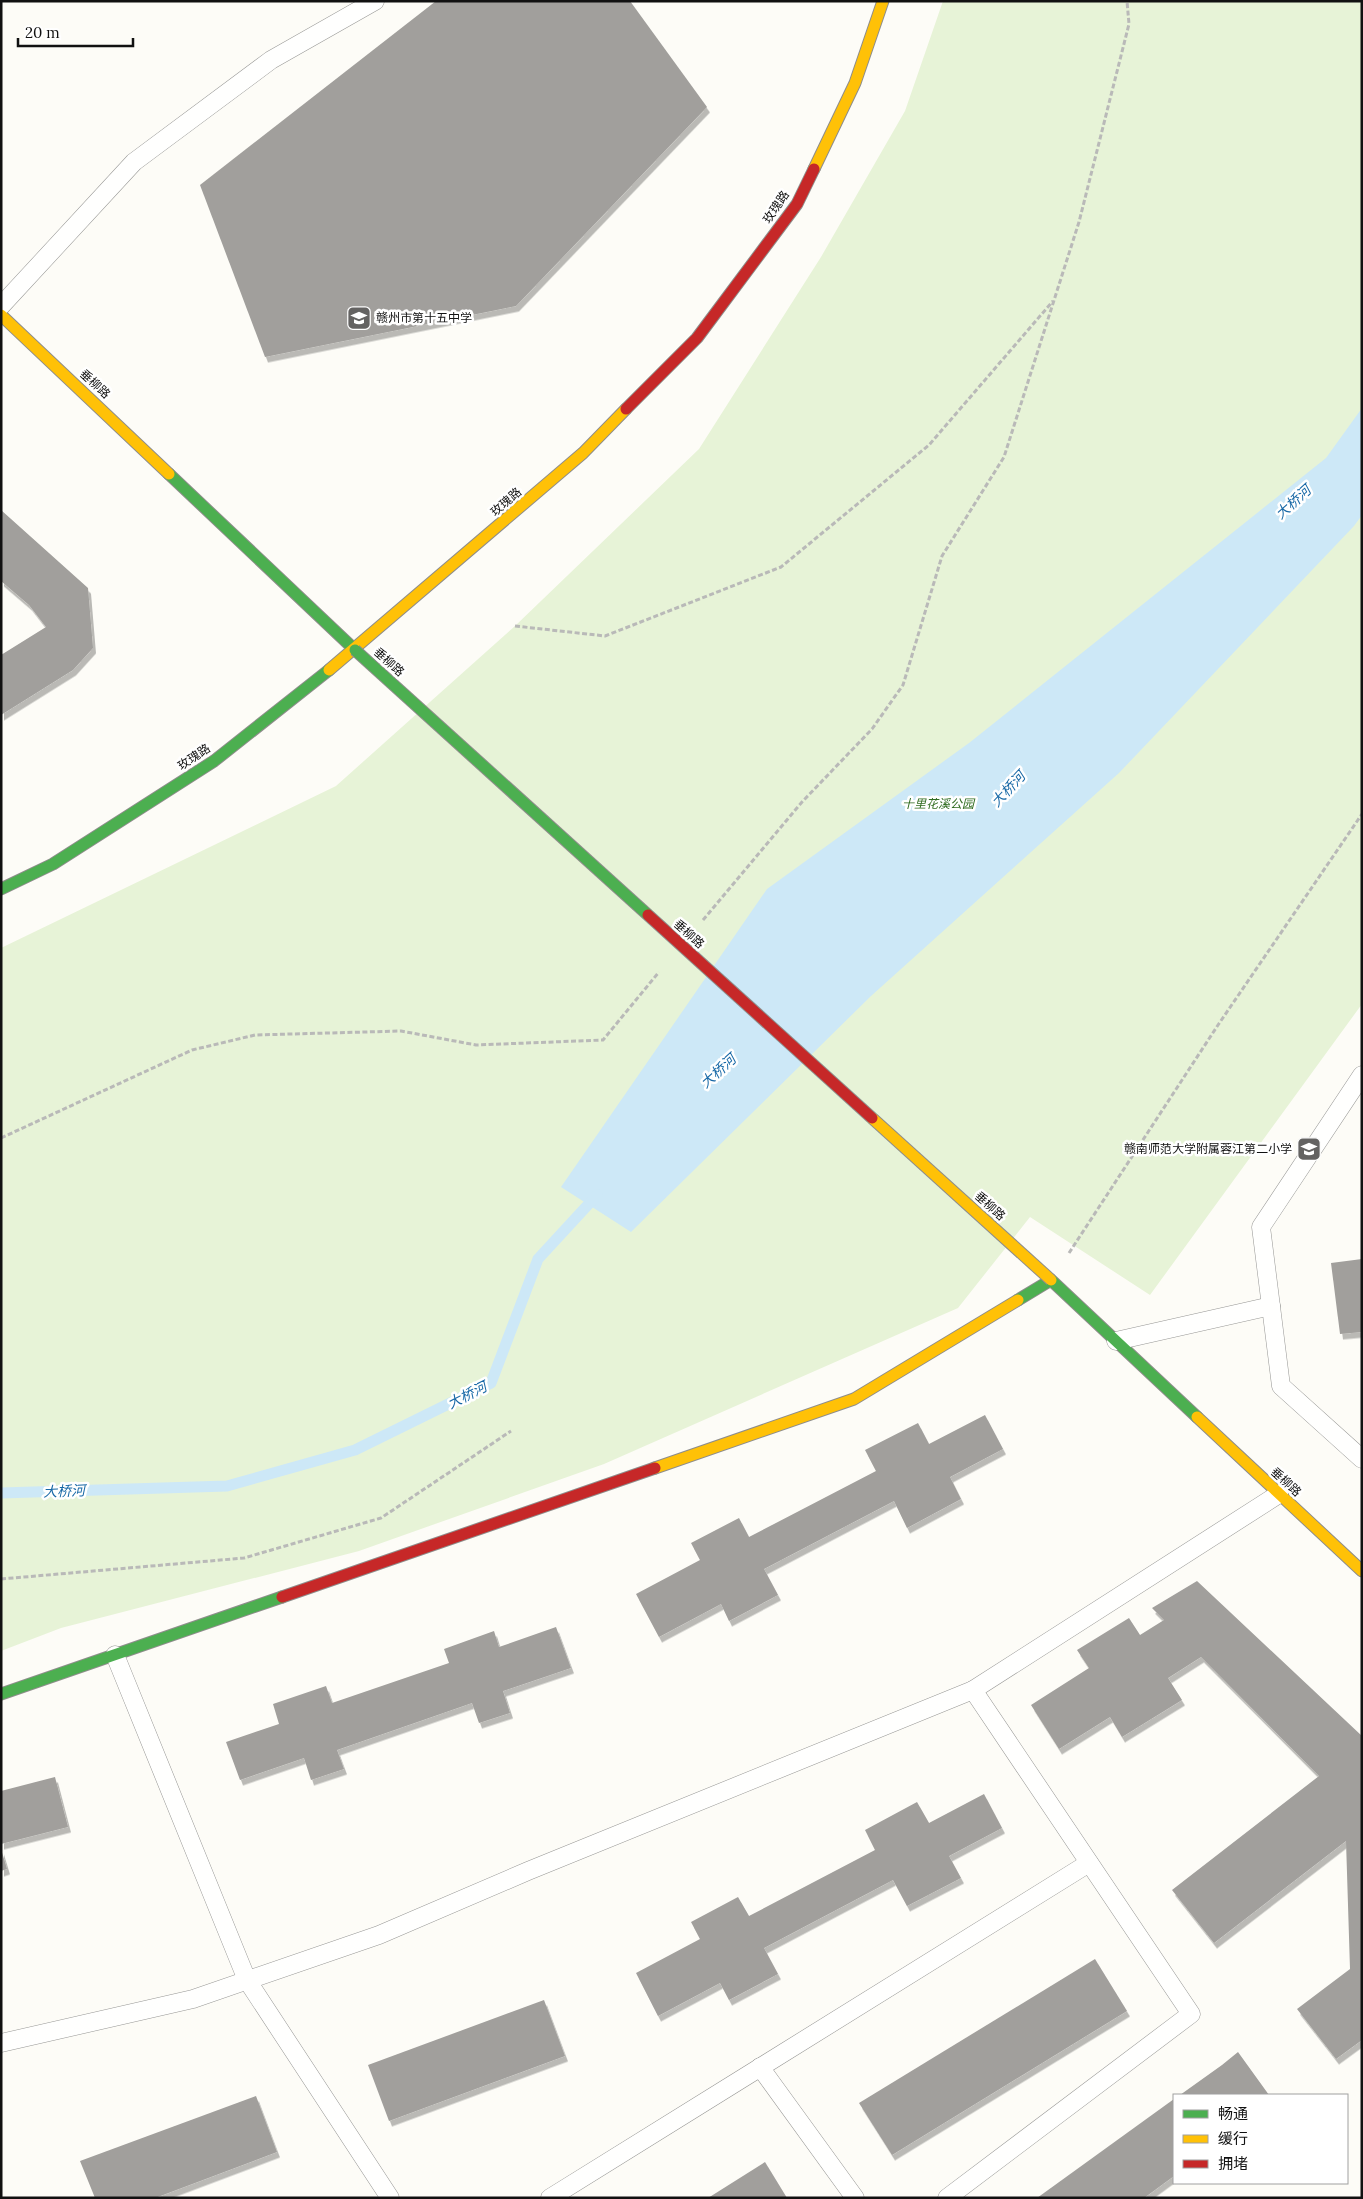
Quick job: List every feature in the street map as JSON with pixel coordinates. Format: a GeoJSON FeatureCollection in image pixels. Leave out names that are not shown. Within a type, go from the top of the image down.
{"type":"FeatureCollection","features":[{"type":"Feature","properties":{"kind":"street","name":"玫瑰路"},"geometry":{"type":"LineString","coordinates":[[1,889],[53,864],[214,761],[355,650],[583,453],[696,338],[797,204],[855,83],[883,1]]}},
{"type":"Feature","properties":{"kind":"street","name":"垂柳路"},"geometry":{"type":"LineString","coordinates":[[1,314],[355,650],[1051,1280],[1362,1571]]}},
{"type":"Feature","properties":{"kind":"street"},"geometry":{"type":"LineString","coordinates":[[1,1694],[854,1399],[1051,1280]]}},
{"type":"Feature","properties":{"kind":"lane"},"geometry":{"type":"LineString","coordinates":[[1,306],[134,162],[270,60],[375,1]]}},
{"type":"Feature","properties":{"kind":"lane"},"geometry":{"type":"LineString","coordinates":[[1362,1076],[1261,1227],[1281,1386],[1362,1459]]}},
{"type":"Feature","properties":{"kind":"lane"},"geometry":{"type":"LineString","coordinates":[[1116,1341],[1271,1306]]}},
{"type":"Feature","properties":{"kind":"lane"},"geometry":{"type":"LineString","coordinates":[[1,2043],[193,1999],[379,1935],[528,1871],[973,1690],[1280,1494]]}},
{"type":"Feature","properties":{"kind":"lane"},"geometry":{"type":"LineString","coordinates":[[115,1655],[247,1980],[390,2198]]}},
{"type":"Feature","properties":{"kind":"lane"},"geometry":{"type":"LineString","coordinates":[[947,2198],[1191,2014],[973,1690]]}},
{"type":"Feature","properties":{"kind":"lane"},"geometry":{"type":"LineString","coordinates":[[550,2198],[1089,1863]]}},
{"type":"Feature","properties":{"kind":"lane"},"geometry":{"type":"LineString","coordinates":[[760,2067],[856,2198]]}},
{"type":"Feature","properties":{"kind":"path"},"geometry":{"type":"LineString","coordinates":[[702,921],[802,802],[872,729],[903,685],[942,556],[1004,457],[1080,222],[1129,24],[1128,1]]}},
{"type":"Feature","properties":{"kind":"path"},"geometry":{"type":"LineString","coordinates":[[515,626],[605,636],[781,567],[929,445],[1055,299]]}},
{"type":"Feature","properties":{"kind":"path"},"geometry":{"type":"LineString","coordinates":[[1051,1280],[1218,1025],[1362,814]]}},
{"type":"Feature","properties":{"kind":"path"},"geometry":{"type":"LineString","coordinates":[[1,1138],[192,1050],[255,1036],[401,1031],[476,1045],[603,1040],[665,966]]}},
{"type":"Feature","properties":{"kind":"path"},"geometry":{"type":"LineString","coordinates":[[1,1579],[253,1556],[381,1518],[511,1431]]}},
{"type":"Feature","properties":{"kind":"green space","name":"十里花溪公园"},"geometry":{"type":"Polygon","coordinates":[[[943,1],[1362,1],[1362,1004],[1150,1295],[1030,1217],[958,1308],[604,1464],[359,1551],[61,1628],[1,1651],[1,948],[336,786],[515,626],[699,449],[821,257],[905,111],[943,1]]]}},
{"type":"Feature","properties":{"kind":"water"},"geometry":{"type":"Polygon","coordinates":[[[1362,408],[1362,515],[1354,526],[1119,773],[871,996],[631,1232],[561,1187],[767,889],[969,743],[1326,458],[1362,408]]]}},
{"type":"Feature","properties":{"kind":"building"},"geometry":{"type":"Polygon","coordinates":[[[436,1],[630,1],[707,107],[516,306],[265,357],[200,185],[436,1]]]}},
{"type":"Feature","properties":{"kind":"building"},"geometry":{"type":"Polygon","coordinates":[[[1,510],[88,588],[93,648],[73,670],[1,715],[1,655],[46,627],[29,605],[1,581],[1,510]]]}},
{"type":"Feature","properties":{"kind":"building"},"geometry":{"type":"Polygon","coordinates":[[[1362,1259],[1362,1332],[1340,1334],[1331,1263],[1362,1259]]]}},
{"type":"Feature","properties":{"kind":"building"},"geometry":{"type":"Polygon","coordinates":[[[985,1415],[1003,1449],[950,1477],[961,1499],[907,1528],[894,1501],[764,1569],[778,1595],[729,1621],[721,1604],[659,1637],[636,1594],[700,1560],[691,1543],[739,1518],[749,1537],[876,1471],[865,1450],[918,1423],[929,1444],[985,1415]]]}},
{"type":"Feature","properties":{"kind":"building"},"geometry":{"type":"Polygon","coordinates":[[[1197,1581],[1362,1736],[1362,2040],[1336,2059],[1297,2009],[1350,1969],[1346,1841],[1214,1943],[1172,1890],[1319,1776],[1201,1657],[1168,1678],[1182,1700],[1122,1737],[1110,1717],[1059,1749],[1031,1705],[1089,1668],[1077,1650],[1129,1618],[1140,1635],[1164,1620],[1152,1608],[1197,1581]]]}},
{"type":"Feature","properties":{"kind":"building"},"geometry":{"type":"Polygon","coordinates":[[[556,1627],[571,1668],[503,1691],[510,1713],[479,1723],[472,1703],[337,1750],[344,1769],[311,1780],[304,1758],[240,1780],[226,1742],[279,1724],[273,1704],[326,1686],[332,1703],[449,1663],[444,1649],[494,1631],[499,1647],[556,1627]]]}},
{"type":"Feature","properties":{"kind":"building"},"geometry":{"type":"Polygon","coordinates":[[[55,1777],[68,1827],[1,1844],[1,1791],[55,1777]]]}},
{"type":"Feature","properties":{"kind":"building"},"geometry":{"type":"Polygon","coordinates":[[[984,1794],[1002,1828],[949,1856],[961,1878],[907,1906],[893,1880],[764,1948],[778,1974],[729,2000],[720,1983],[658,2016],[636,1973],[700,1939],[691,1922],[738,1897],[749,1916],[875,1850],[865,1830],[917,1802],[929,1823],[984,1794]]]}},
{"type":"Feature","properties":{"kind":"building"},"geometry":{"type":"Polygon","coordinates":[[[1,1849],[7,1869],[1,1871],[1,1849]]]}},
{"type":"Feature","properties":{"kind":"building"},"geometry":{"type":"Polygon","coordinates":[[[1095,1959],[1127,2011],[892,2155],[859,2103],[1095,1959]]]}},
{"type":"Feature","properties":{"kind":"building"},"geometry":{"type":"Polygon","coordinates":[[[544,2000],[565,2056],[389,2121],[368,2065],[544,2000]]]}},
{"type":"Feature","properties":{"kind":"building"},"geometry":{"type":"Polygon","coordinates":[[[1238,2052],[1268,2094],[1181,2094],[1238,2052]]]}},
{"type":"Feature","properties":{"kind":"building"},"geometry":{"type":"Polygon","coordinates":[[[256,2096],[277,2152],[155,2198],[95,2198],[80,2161],[256,2096]]]}},
{"type":"Feature","properties":{"kind":"building"},"geometry":{"type":"Polygon","coordinates":[[[1173,2100],[1173,2177],[1144,2198],[1037,2198],[1173,2100]]]}},
{"type":"Feature","properties":{"kind":"building"},"geometry":{"type":"Polygon","coordinates":[[[765,2162],[787,2198],[708,2198],[765,2162]]]}},
{"type":"Feature","properties":{"kind":"waterway","name":"大桥河"},"geometry":{"type":"LineString","coordinates":[[1,1493],[227,1486],[355,1450],[491,1383],[538,1259],[597,1195]]}},
{"type":"Feature","properties":{"kind":"traffic: fast"},"geometry":{"type":"LineString","coordinates":[[169,474],[355,650]]}},
{"type":"Feature","properties":{"kind":"traffic: fast"},"geometry":{"type":"LineString","coordinates":[[355,650],[648,915]]}},
{"type":"Feature","properties":{"kind":"traffic: fast"},"geometry":{"type":"LineString","coordinates":[[1,889],[53,864],[214,761],[329,670]]}},
{"type":"Feature","properties":{"kind":"traffic: fast"},"geometry":{"type":"LineString","coordinates":[[1018,1300],[1051,1280],[1197,1417]]}},
{"type":"Feature","properties":{"kind":"traffic: fast"},"geometry":{"type":"LineString","coordinates":[[1,1694],[282,1597]]}},
{"type":"Feature","properties":{"kind":"traffic: slow"},"geometry":{"type":"LineString","coordinates":[[814,169],[855,83],[883,1]]}},
{"type":"Feature","properties":{"kind":"traffic: slow"},"geometry":{"type":"LineString","coordinates":[[1,315],[169,474]]}},
{"type":"Feature","properties":{"kind":"traffic: slow"},"geometry":{"type":"LineString","coordinates":[[329,670],[583,453],[626,409]]}},
{"type":"Feature","properties":{"kind":"traffic: slow"},"geometry":{"type":"LineString","coordinates":[[872,1118],[1051,1280]]}},
{"type":"Feature","properties":{"kind":"traffic: slow"},"geometry":{"type":"LineString","coordinates":[[655,1468],[854,1399],[1018,1300]]}},
{"type":"Feature","properties":{"kind":"traffic: slow"},"geometry":{"type":"LineString","coordinates":[[1197,1417],[1362,1571]]}},
{"type":"Feature","properties":{"kind":"traffic: jam"},"geometry":{"type":"LineString","coordinates":[[626,409],[697,338],[797,204],[814,169]]}},
{"type":"Feature","properties":{"kind":"traffic: jam"},"geometry":{"type":"LineString","coordinates":[[648,915],[872,1118]]}},
{"type":"Feature","properties":{"kind":"traffic: jam"},"geometry":{"type":"LineString","coordinates":[[282,1597],[655,1468]]}},
{"type":"Feature","properties":{"kind":"place","name":"赣州市第十五中学"},"geometry":{"type":"Point","coordinates":[359,318]}},
{"type":"Feature","properties":{"kind":"place","name":"赣南师范大学附属蓉江第二小学"},"geometry":{"type":"Point","coordinates":[1309,1149]}}]}
